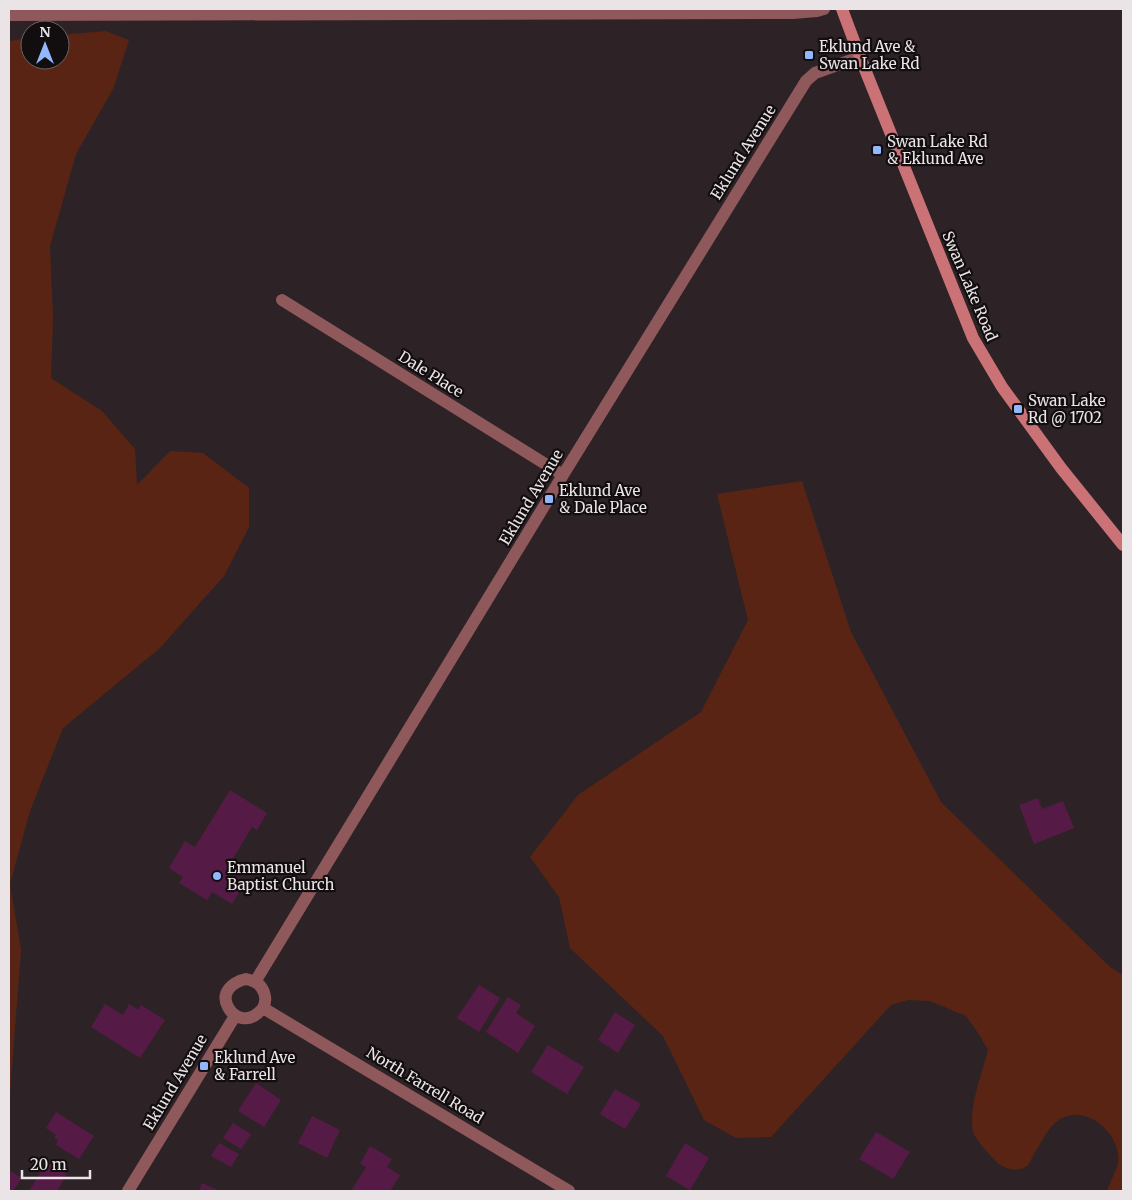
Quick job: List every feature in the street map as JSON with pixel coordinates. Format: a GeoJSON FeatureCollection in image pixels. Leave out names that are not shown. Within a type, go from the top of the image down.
{"type":"FeatureCollection","features":[{"type":"Feature","properties":{"kind":"street"},"geometry":{"type":"LineString","coordinates":[[9,15],[793,13],[824,9]]}},
{"type":"Feature","properties":{"kind":"street","name":"Swan Lake Road"},"geometry":{"type":"LineString","coordinates":[[842,9],[973,338],[1002,386],[1061,468],[1123,545]]}},
{"type":"Feature","properties":{"kind":"street","name":"Eklund Avenue"},"geometry":{"type":"LineString","coordinates":[[255,982],[563,475],[806,81],[815,73],[860,57]]}},
{"type":"Feature","properties":{"kind":"street","name":"Dale Place"},"geometry":{"type":"LineString","coordinates":[[282,300],[563,475]]}},
{"type":"Feature","properties":{"kind":"street"},"geometry":{"type":"LineString","coordinates":[[246,979],[255,982],[262,988],[265,998],[263,1008],[254,1016],[244,1018],[235,1016],[227,1006],[226,997],[229,988],[236,981],[246,979]]}},
{"type":"Feature","properties":{"kind":"street","name":"North Farrell Road"},"geometry":{"type":"LineString","coordinates":[[263,1008],[569,1191]]}},
{"type":"Feature","properties":{"kind":"street","name":"Eklund Avenue"},"geometry":{"type":"LineString","coordinates":[[128,1191],[235,1016]]}},
{"type":"Feature","properties":{"kind":"shaded area"},"geometry":{"type":"Polygon","coordinates":[[[105,31],[129,40],[113,89],[76,154],[50,246],[53,318],[51,378],[102,411],[135,449],[137,485],[170,451],[203,453],[249,488],[249,527],[224,576],[160,648],[63,728],[30,811],[10,884],[21,950],[9,1095],[9,41],[20,39],[20,70],[70,70],[70,34],[105,31]]]}},
{"type":"Feature","properties":{"kind":"shaded area"},"geometry":{"type":"Polygon","coordinates":[[[802,481],[851,632],[941,802],[1110,967],[1123,975],[1123,1191],[1107,1191],[1118,1163],[1118,1153],[1110,1135],[1095,1120],[1086,1116],[1067,1116],[1055,1123],[1029,1164],[1024,1168],[1017,1170],[1009,1169],[996,1161],[974,1135],[972,1122],[976,1091],[988,1050],[966,1016],[930,1001],[908,1000],[891,1005],[771,1137],[736,1138],[704,1120],[663,1036],[570,948],[559,897],[530,857],[578,795],[701,712],[748,620],[717,494],[802,481]]]}},
{"type":"Feature","properties":{"kind":"building"},"geometry":{"type":"Polygon","coordinates":[[[230,790],[267,813],[257,830],[252,827],[226,870],[245,882],[232,904],[212,892],[207,900],[179,883],[183,877],[169,868],[185,841],[195,847],[230,790]]]}},
{"type":"Feature","properties":{"kind":"building"},"geometry":{"type":"Polygon","coordinates":[[[1038,798],[1042,809],[1063,801],[1074,828],[1034,844],[1019,805],[1038,798]]]}},
{"type":"Feature","properties":{"kind":"building"},"geometry":{"type":"Polygon","coordinates":[[[479,985],[500,998],[479,1032],[457,1018],[479,985]]]}},
{"type":"Feature","properties":{"kind":"building"},"geometry":{"type":"Polygon","coordinates":[[[508,997],[521,1005],[516,1013],[535,1026],[518,1053],[486,1032],[508,997]]]}},
{"type":"Feature","properties":{"kind":"building"},"geometry":{"type":"Polygon","coordinates":[[[105,1004],[123,1015],[129,1004],[138,1010],[141,1005],[165,1020],[140,1058],[91,1027],[105,1004]]]}},
{"type":"Feature","properties":{"kind":"building"},"geometry":{"type":"Polygon","coordinates":[[[615,1012],[635,1025],[618,1053],[598,1040],[615,1012]]]}},
{"type":"Feature","properties":{"kind":"building"},"geometry":{"type":"Polygon","coordinates":[[[548,1045],[584,1067],[567,1094],[531,1072],[548,1045]]]}},
{"type":"Feature","properties":{"kind":"building"},"geometry":{"type":"Polygon","coordinates":[[[256,1083],[281,1100],[264,1127],[238,1111],[256,1083]]]}},
{"type":"Feature","properties":{"kind":"building"},"geometry":{"type":"Polygon","coordinates":[[[615,1089],[641,1104],[625,1129],[600,1114],[615,1089]]]}},
{"type":"Feature","properties":{"kind":"building"},"geometry":{"type":"Polygon","coordinates":[[[56,1112],[94,1136],[79,1159],[56,1145],[58,1140],[54,1138],[56,1135],[46,1128],[56,1112]]]}},
{"type":"Feature","properties":{"kind":"building"},"geometry":{"type":"Polygon","coordinates":[[[312,1116],[340,1130],[327,1158],[298,1143],[312,1116]]]}},
{"type":"Feature","properties":{"kind":"building"},"geometry":{"type":"Polygon","coordinates":[[[233,1123],[251,1134],[241,1149],[223,1138],[233,1123]]]}},
{"type":"Feature","properties":{"kind":"building"},"geometry":{"type":"Polygon","coordinates":[[[876,1132],[910,1152],[893,1179],[859,1159],[876,1132]]]}},
{"type":"Feature","properties":{"kind":"building"},"geometry":{"type":"Polygon","coordinates":[[[219,1143],[239,1154],[231,1167],[211,1156],[219,1143]]]}},
{"type":"Feature","properties":{"kind":"building"},"geometry":{"type":"Polygon","coordinates":[[[685,1143],[709,1158],[690,1190],[666,1176],[685,1143]]]}},
{"type":"Feature","properties":{"kind":"building"},"geometry":{"type":"Polygon","coordinates":[[[370,1146],[392,1159],[387,1167],[400,1175],[390,1191],[351,1191],[366,1167],[360,1164],[370,1146]]]}},
{"type":"Feature","properties":{"kind":"building"},"geometry":{"type":"Polygon","coordinates":[[[47,1162],[67,1174],[57,1191],[29,1191],[47,1162]]]}},
{"type":"Feature","properties":{"kind":"building"},"geometry":{"type":"Polygon","coordinates":[[[9,1170],[22,1178],[13,1191],[9,1191],[9,1170]]]}},
{"type":"Feature","properties":{"kind":"building"},"geometry":{"type":"Polygon","coordinates":[[[202,1183],[220,1191],[199,1191],[202,1183]]]}},
{"type":"Feature","properties":{"kind":"place","name":"Eklund Ave & Swan Lake Rd"},"geometry":{"type":"Point","coordinates":[809,55]}},
{"type":"Feature","properties":{"kind":"place","name":"Swan Lake Rd & Eklund Ave"},"geometry":{"type":"Point","coordinates":[877,150]}},
{"type":"Feature","properties":{"kind":"place","name":"Swan Lake Rd @ 1702"},"geometry":{"type":"Point","coordinates":[1018,409]}},
{"type":"Feature","properties":{"kind":"place","name":"Eklund Ave & Dale Place"},"geometry":{"type":"Point","coordinates":[549,499]}},
{"type":"Feature","properties":{"kind":"place","name":"Emmanuel Baptist Church"},"geometry":{"type":"Point","coordinates":[217,876]}},
{"type":"Feature","properties":{"kind":"place","name":"Eklund Ave & Farrell"},"geometry":{"type":"Point","coordinates":[204,1066]}}]}
